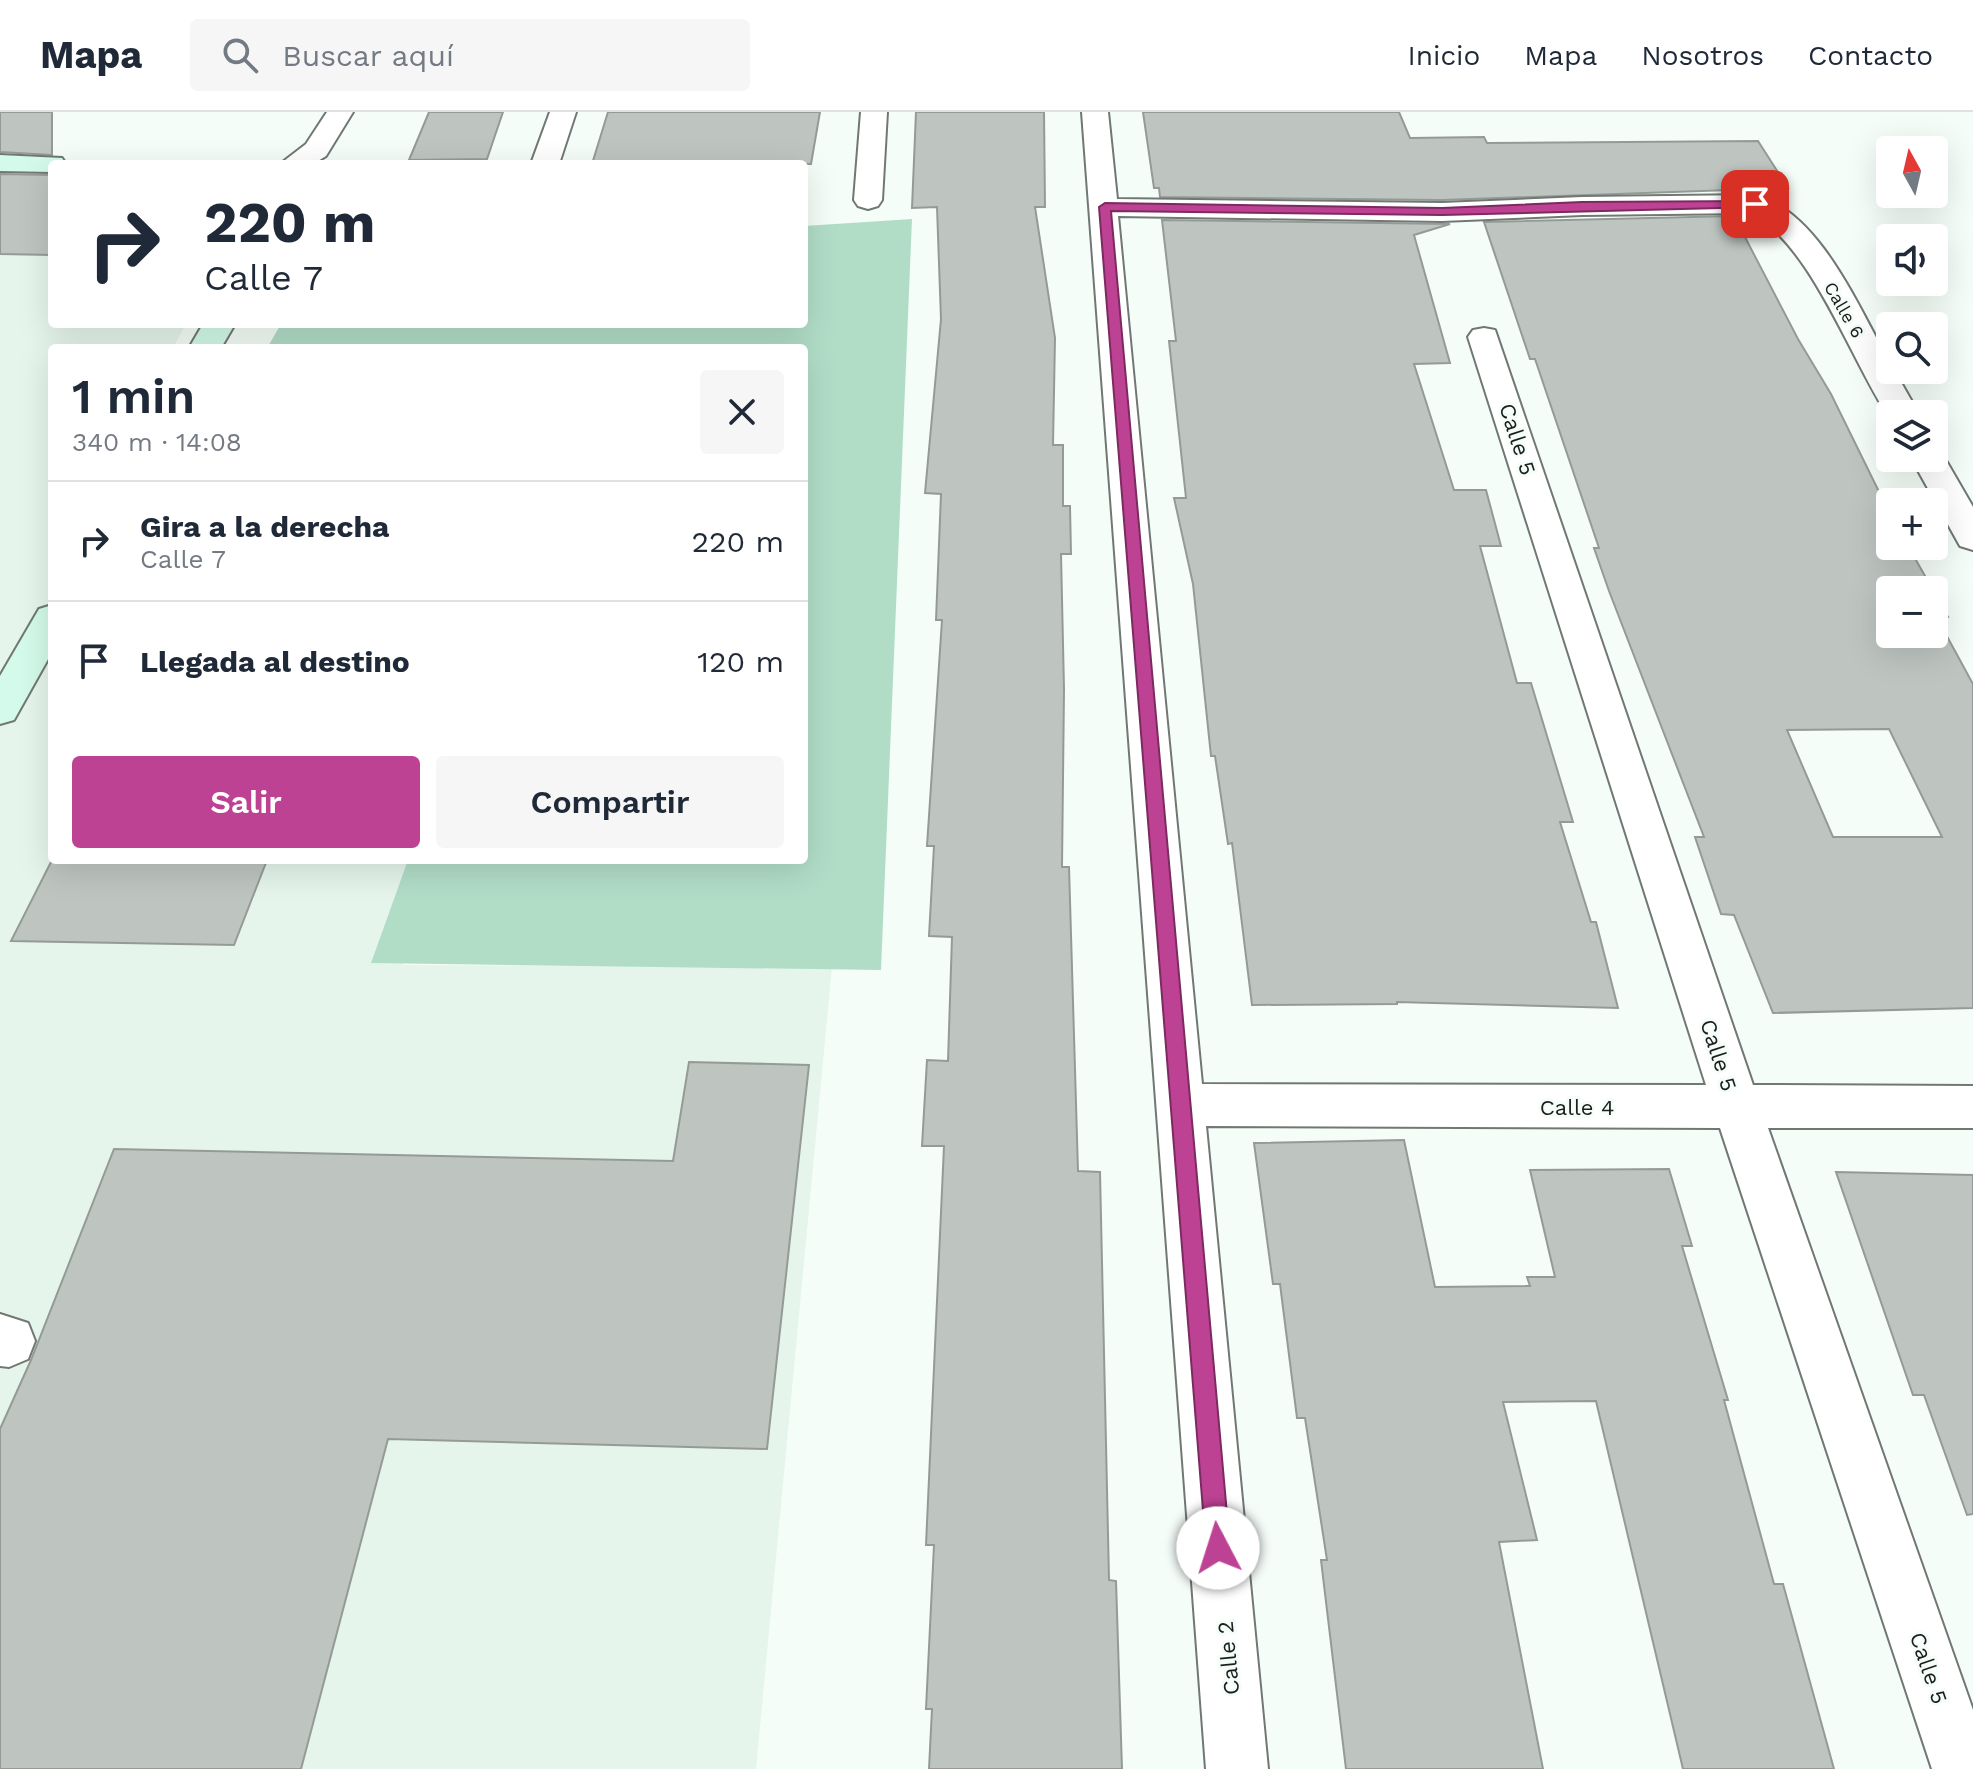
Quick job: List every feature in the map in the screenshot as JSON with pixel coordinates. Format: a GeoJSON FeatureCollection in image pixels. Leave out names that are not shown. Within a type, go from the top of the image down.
{"type":"FeatureCollection","features":[{"type":"Feature","properties":{"kind":"street"},"geometry":{"type":"LineString","coordinates":[[300,160],[316,150],[340,112]]}},
{"type":"Feature","properties":{"kind":"street"},"geometry":{"type":"LineString","coordinates":[[546,160],[563,112]]}},
{"type":"Feature","properties":{"kind":"street"},"geometry":{"type":"LineString","coordinates":[[868,200],[874,112]]}},
{"type":"Feature","properties":{"kind":"street","name":"Calle 2"},"geometry":{"type":"LineString","coordinates":[[1095,112],[1237,1769]]}},
{"type":"Feature","properties":{"kind":"street"},"geometry":{"type":"LineString","coordinates":[[0,163],[48,164]]}},
{"type":"Feature","properties":{"kind":"street","name":"Calle 6"},"geometry":{"type":"LineString","coordinates":[[1105,207],[1442,212],[1582,206],[1755,204],[1777,215],[1808,247],[1895,400]]}},
{"type":"Feature","properties":{"kind":"street","name":"Calle 5"},"geometry":{"type":"LineString","coordinates":[[1484,337],[1737,1108],[1963,1769]]}},
{"type":"Feature","properties":{"kind":"street"},"geometry":{"type":"LineString","coordinates":[[1936,472],[1973,538]]}},
{"type":"Feature","properties":{"kind":"street"},"geometry":{"type":"LineString","coordinates":[[0,710],[48,625]]}},
{"type":"Feature","properties":{"kind":"street","name":"Calle 4"},"geometry":{"type":"LineString","coordinates":[[1181,1105],[1973,1107]]}},
{"type":"Feature","properties":{"kind":"shaded area"},"geometry":{"type":"Polygon","coordinates":[[[0,177],[48,177],[48,328],[184,328],[175,344],[48,344],[48,864],[435,864],[403,965],[832,967],[756,1769],[0,1769],[0,177]]]}},
{"type":"Feature","properties":{"kind":"green space"},"geometry":{"type":"Polygon","coordinates":[[[912,219],[881,970],[371,963],[407,864],[808,864],[808,344],[269,344],[279,328],[808,328],[808,226],[912,219]]]}},
{"type":"Feature","properties":{"kind":"building"},"geometry":{"type":"Polygon","coordinates":[[[0,112],[52,112],[52,155],[0,152],[0,112]]]}},
{"type":"Feature","properties":{"kind":"building"},"geometry":{"type":"Polygon","coordinates":[[[429,112],[503,112],[487,159],[409,160],[429,112]]]}},
{"type":"Feature","properties":{"kind":"building"},"geometry":{"type":"Polygon","coordinates":[[[608,112],[820,112],[811,164],[808,160],[593,160],[608,112]]]}},
{"type":"Feature","properties":{"kind":"building"},"geometry":{"type":"Polygon","coordinates":[[[916,112],[1044,112],[1045,207],[1035,207],[1055,338],[1053,445],[1063,445],[1063,506],[1070,506],[1071,554],[1061,554],[1064,689],[1062,867],[1069,867],[1078,1171],[1100,1172],[1109,1580],[1116,1581],[1122,1769],[929,1769],[932,1709],[926,1709],[934,1545],[926,1545],[944,1146],[922,1146],[927,1060],[948,1061],[952,937],[929,936],[934,846],[927,846],[942,620],[936,620],[941,494],[925,493],[941,319],[937,207],[912,208],[916,112]]]}},
{"type":"Feature","properties":{"kind":"building"},"geometry":{"type":"Polygon","coordinates":[[[1143,112],[1399,112],[1410,138],[1484,137],[1487,143],[1758,141],[1788,188],[1442,200],[1160,197],[1159,188],[1154,188],[1143,112]]]}},
{"type":"Feature","properties":{"kind":"building"},"geometry":{"type":"Polygon","coordinates":[[[0,174],[48,175],[48,255],[0,254],[0,174]]]}},
{"type":"Feature","properties":{"kind":"building"},"geometry":{"type":"Polygon","coordinates":[[[1734,216],[1798,339],[1831,394],[1877,488],[1876,560],[1916,560],[1925,576],[1876,576],[1876,648],[1948,648],[1948,638],[1973,684],[1973,1008],[1773,1013],[1734,915],[1721,914],[1695,837],[1704,837],[1609,591],[1594,548],[1599,548],[1535,359],[1530,359],[1484,222],[1734,216]],[[1889,729],[1787,730],[1833,837],[1942,837],[1889,729]]]}},
{"type":"Feature","properties":{"kind":"building"},"geometry":{"type":"Polygon","coordinates":[[[1162,220],[1450,224],[1414,235],[1450,363],[1414,364],[1454,490],[1486,490],[1501,546],[1480,546],[1517,683],[1531,683],[1573,822],[1560,822],[1591,922],[1596,922],[1618,1008],[1397,1002],[1252,1005],[1232,843],[1228,844],[1215,756],[1211,756],[1193,584],[1174,498],[1186,498],[1169,341],[1176,341],[1162,220]]]}},
{"type":"Feature","properties":{"kind":"building"},"geometry":{"type":"Polygon","coordinates":[[[50,864],[265,864],[234,945],[11,941],[50,864]]]}},
{"type":"Feature","properties":{"kind":"building"},"geometry":{"type":"Polygon","coordinates":[[[689,1062],[809,1065],[767,1449],[388,1439],[301,1769],[0,1769],[0,1429],[31,1360],[114,1149],[673,1161],[689,1062]]]}},
{"type":"Feature","properties":{"kind":"building"},"geometry":{"type":"Polygon","coordinates":[[[1404,1140],[1435,1287],[1530,1286],[1527,1277],[1555,1277],[1530,1170],[1669,1169],[1692,1246],[1682,1246],[1728,1400],[1724,1400],[1774,1584],[1783,1584],[1834,1769],[1683,1769],[1596,1401],[1503,1402],[1537,1540],[1499,1542],[1543,1769],[1346,1769],[1321,1560],[1327,1560],[1305,1418],[1297,1418],[1280,1284],[1273,1284],[1254,1143],[1404,1140]]]}},
{"type":"Feature","properties":{"kind":"building"},"geometry":{"type":"Polygon","coordinates":[[[1836,1172],[1973,1175],[1973,1514],[1967,1515],[1924,1395],[1913,1395],[1836,1172]]]}},
{"type":"Feature","properties":{"kind":"route"},"geometry":{"type":"LineString","coordinates":[[1218,1548],[1105,207],[1442,212],[1582,206],[1755,204]]}}]}
